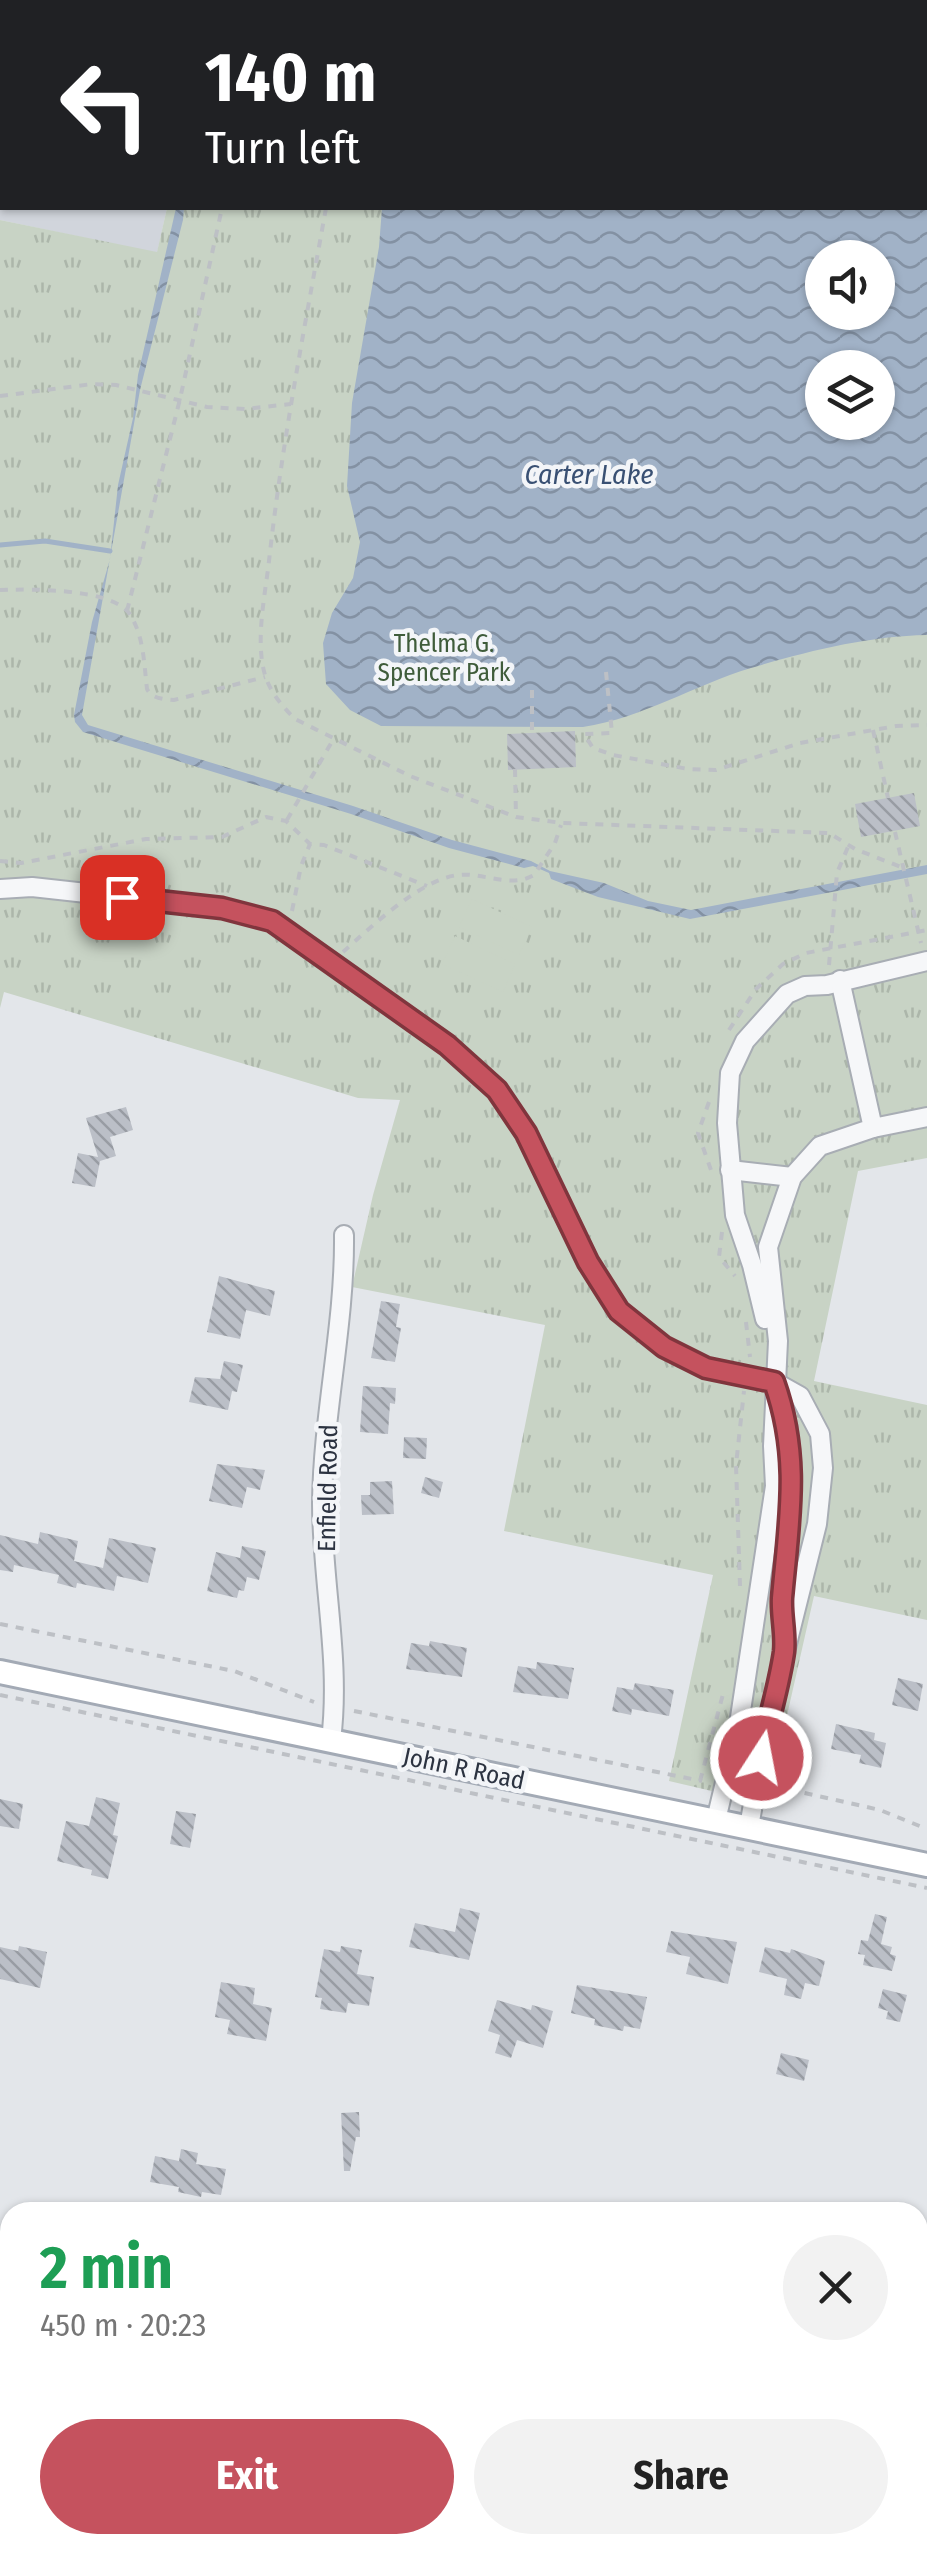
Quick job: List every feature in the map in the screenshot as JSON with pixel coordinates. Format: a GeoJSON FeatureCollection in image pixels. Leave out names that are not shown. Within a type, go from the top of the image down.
{"type":"FeatureCollection","features":[{"type":"Feature","properties":{"kind":"main road","name":"John R Road"},"geometry":{"type":"LineString","coordinates":[[0,1672],[927,1864]]}},
{"type":"Feature","properties":{"kind":"street"},"geometry":{"type":"LineString","coordinates":[[0,889],[32,886],[222,908],[272,921],[447,1045],[497,1090],[526,1133],[588,1262],[619,1311],[664,1347],[706,1368],[774,1382],[800,1396],[820,1434],[824,1468],[817,1524],[784,1649],[749,1827]]}},
{"type":"Feature","properties":{"kind":"street"},"geometry":{"type":"LineString","coordinates":[[784,1649],[781,1610],[791,1512],[791,1449],[787,1418],[774,1382],[764,1309],[735,1215],[727,1123],[730,1073],[745,1040],[787,994],[805,986],[927,962]]}},
{"type":"Feature","properties":{"kind":"street"},"geometry":{"type":"LineString","coordinates":[[834,982],[873,1128]]}},
{"type":"Feature","properties":{"kind":"street"},"geometry":{"type":"LineString","coordinates":[[716,1820],[738,1724],[775,1486],[774,1382],[778,1342],[768,1247],[792,1177],[820,1146],[873,1128],[927,1117]]}},
{"type":"Feature","properties":{"kind":"street"},"geometry":{"type":"LineString","coordinates":[[730,1170],[792,1177]]}},
{"type":"Feature","properties":{"kind":"street","name":"Enfield Road"},"geometry":{"type":"LineString","coordinates":[[331,1740],[336,1685],[322,1501],[342,1298],[344,1235]]}},
{"type":"Feature","properties":{"kind":"street"},"geometry":{"type":"LineString","coordinates":[[791,1449],[822,1446]]}},
{"type":"Feature","properties":{"kind":"street"},"geometry":{"type":"LineString","coordinates":[[757,1610],[781,1610]]}},
{"type":"Feature","properties":{"kind":"path"},"geometry":{"type":"LineString","coordinates":[[128,611],[222,210]]}},
{"type":"Feature","properties":{"kind":"path"},"geometry":{"type":"LineString","coordinates":[[326,210],[291,404],[267,580],[262,652],[265,676],[284,708],[296,718],[410,776],[516,817],[562,823],[828,834],[901,867]]}},
{"type":"Feature","properties":{"kind":"path"},"geometry":{"type":"LineString","coordinates":[[0,396],[92,384],[116,385],[207,407],[245,409],[291,404]]}},
{"type":"Feature","properties":{"kind":"path"},"geometry":{"type":"LineString","coordinates":[[0,590],[85,595],[111,600],[128,611],[141,640],[150,694],[174,700],[265,676]]}},
{"type":"Feature","properties":{"kind":"path"},"geometry":{"type":"LineString","coordinates":[[606,672],[612,733],[584,734],[592,748],[688,769],[716,770],[800,743],[927,725]]}},
{"type":"Feature","properties":{"kind":"path"},"geometry":{"type":"LineString","coordinates":[[532,686],[532,730]]}},
{"type":"Feature","properties":{"kind":"path"},"geometry":{"type":"LineString","coordinates":[[873,730],[888,798]]}},
{"type":"Feature","properties":{"kind":"path"},"geometry":{"type":"LineString","coordinates":[[286,822],[334,738]]}},
{"type":"Feature","properties":{"kind":"path"},"geometry":{"type":"LineString","coordinates":[[515,769],[516,817]]}},
{"type":"Feature","properties":{"kind":"path"},"geometry":{"type":"LineString","coordinates":[[0,861],[21,863],[146,839],[222,837],[266,817],[286,822],[310,844],[324,845],[427,886]]}},
{"type":"Feature","properties":{"kind":"path"},"geometry":{"type":"LineString","coordinates":[[332,962],[427,886],[456,875],[526,880],[543,865],[562,823]]}},
{"type":"Feature","properties":{"kind":"path"},"geometry":{"type":"LineString","coordinates":[[895,832],[927,962]]}},
{"type":"Feature","properties":{"kind":"path"},"geometry":{"type":"LineString","coordinates":[[286,930],[310,844]]}},
{"type":"Feature","properties":{"kind":"path"},"geometry":{"type":"LineString","coordinates":[[834,982],[832,926],[836,873],[848,846]]}},
{"type":"Feature","properties":{"kind":"path"},"geometry":{"type":"LineString","coordinates":[[0,1624],[234,1671],[314,1702]]}},
{"type":"Feature","properties":{"kind":"path"},"geometry":{"type":"LineString","coordinates":[[0,1695],[927,1888]]}},
{"type":"Feature","properties":{"kind":"path"},"geometry":{"type":"LineString","coordinates":[[354,1711],[706,1782]]}},
{"type":"Feature","properties":{"kind":"path"},"geometry":{"type":"LineString","coordinates":[[769,1795],[796,1791],[880,1810],[927,1830]]}},
{"type":"Feature","properties":{"kind":"shaded area"},"geometry":{"type":"Polygon","coordinates":[[[0,210],[167,210],[157,253],[0,220],[0,210]]]}},
{"type":"Feature","properties":{"kind":"green space","name":"Thelma G. Spencer Park"},"geometry":{"type":"Polygon","coordinates":[[[167,210],[927,210],[927,1158],[858,1171],[814,1381],[927,1405],[927,1620],[814,1596],[767,1804],[669,1781],[713,1575],[504,1531],[545,1325],[352,1287],[400,1100],[358,1098],[4,992],[0,1008],[0,220],[157,252],[167,210]]]}},
{"type":"Feature","properties":{"kind":"green space"},"geometry":{"type":"Polygon","coordinates":[[[472,899],[532,927],[519,955],[459,927],[472,899]]]}},
{"type":"Feature","properties":{"kind":"green space"},"geometry":{"type":"Polygon","coordinates":[[[455,936],[515,964],[503,992],[442,964],[455,936]]]}},
{"type":"Feature","properties":{"kind":"water"},"geometry":{"type":"Polygon","coordinates":[[[176,210],[184,210],[183,220],[140,390],[110,557],[118,485],[138,375],[176,210]]]}},
{"type":"Feature","properties":{"kind":"water","name":"Carter Lake"},"geometry":{"type":"Polygon","coordinates":[[[382,210],[927,210],[927,635],[861,641],[794,656],[730,675],[627,716],[583,727],[381,726],[350,710],[326,684],[323,643],[332,613],[353,578],[360,542],[347,486],[352,403],[382,210]]]}},
{"type":"Feature","properties":{"kind":"water"},"geometry":{"type":"Polygon","coordinates":[[[110,560],[82,715],[88,725],[452,840],[531,861],[550,871],[691,910],[927,865],[927,874],[690,919],[598,897],[551,879],[549,873],[533,866],[524,868],[449,848],[83,732],[74,715],[92,622],[110,560]]]}},
{"type":"Feature","properties":{"kind":"building"},"geometry":{"type":"Polygon","coordinates":[[[575,731],[576,767],[508,770],[507,734],[575,731]]]}},
{"type":"Feature","properties":{"kind":"building"},"geometry":{"type":"Polygon","coordinates":[[[914,793],[920,826],[861,837],[855,804],[914,793]]]}},
{"type":"Feature","properties":{"kind":"building"},"geometry":{"type":"Polygon","coordinates":[[[126,1107],[133,1130],[110,1137],[116,1156],[100,1161],[95,1187],[72,1183],[78,1153],[98,1157],[86,1118],[126,1107]]]}},
{"type":"Feature","properties":{"kind":"building"},"geometry":{"type":"Polygon","coordinates":[[[219,1276],[275,1291],[270,1316],[246,1310],[240,1339],[207,1332],[219,1276]]]}},
{"type":"Feature","properties":{"kind":"building"},"geometry":{"type":"Polygon","coordinates":[[[381,1301],[400,1304],[396,1327],[401,1328],[395,1362],[371,1358],[381,1301]]]}},
{"type":"Feature","properties":{"kind":"building"},"geometry":{"type":"Polygon","coordinates":[[[224,1361],[243,1365],[228,1410],[189,1402],[195,1377],[220,1379],[224,1361]]]}},
{"type":"Feature","properties":{"kind":"building"},"geometry":{"type":"Polygon","coordinates":[[[363,1386],[396,1388],[395,1404],[390,1403],[388,1434],[360,1432],[363,1386]]]}},
{"type":"Feature","properties":{"kind":"building"},"geometry":{"type":"Polygon","coordinates":[[[404,1437],[427,1438],[426,1459],[403,1458],[404,1437]]]}},
{"type":"Feature","properties":{"kind":"building"},"geometry":{"type":"Polygon","coordinates":[[[217,1464],[265,1470],[260,1490],[247,1487],[242,1508],[209,1501],[217,1464]]]}},
{"type":"Feature","properties":{"kind":"building"},"geometry":{"type":"Polygon","coordinates":[[[425,1477],[443,1482],[439,1498],[421,1493],[425,1477]]]}},
{"type":"Feature","properties":{"kind":"building"},"geometry":{"type":"Polygon","coordinates":[[[392,1481],[394,1514],[362,1515],[361,1495],[370,1495],[370,1482],[392,1481]]]}},
{"type":"Feature","properties":{"kind":"building"},"geometry":{"type":"Polygon","coordinates":[[[40,1532],[78,1541],[74,1561],[103,1568],[109,1538],[156,1548],[148,1583],[117,1576],[114,1591],[77,1583],[76,1588],[57,1583],[59,1575],[14,1565],[13,1572],[0,1570],[0,1535],[38,1544],[40,1532]]]}},
{"type":"Feature","properties":{"kind":"building"},"geometry":{"type":"Polygon","coordinates":[[[242,1546],[266,1551],[259,1580],[247,1577],[244,1591],[239,1590],[237,1598],[207,1591],[216,1552],[240,1558],[242,1546]]]}},
{"type":"Feature","properties":{"kind":"building"},"geometry":{"type":"Polygon","coordinates":[[[430,1641],[467,1648],[462,1677],[406,1669],[411,1643],[429,1646],[430,1641]]]}},
{"type":"Feature","properties":{"kind":"building"},"geometry":{"type":"Polygon","coordinates":[[[537,1662],[574,1668],[568,1699],[513,1692],[518,1666],[536,1669],[537,1662]]]}},
{"type":"Feature","properties":{"kind":"building"},"geometry":{"type":"Polygon","coordinates":[[[898,1678],[923,1684],[918,1711],[892,1705],[898,1678]]]}},
{"type":"Feature","properties":{"kind":"building"},"geometry":{"type":"Polygon","coordinates":[[[635,1683],[674,1690],[669,1716],[632,1709],[631,1715],[612,1711],[617,1687],[633,1690],[635,1683]]]}},
{"type":"Feature","properties":{"kind":"building"},"geometry":{"type":"Polygon","coordinates":[[[836,1724],[875,1733],[874,1740],[886,1743],[881,1768],[859,1763],[861,1755],[831,1749],[836,1724]]]}},
{"type":"Feature","properties":{"kind":"building"},"geometry":{"type":"Polygon","coordinates":[[[96,1797],[120,1803],[113,1835],[118,1836],[108,1879],[91,1875],[92,1870],[57,1861],[66,1821],[89,1826],[96,1797]]]}},
{"type":"Feature","properties":{"kind":"building"},"geometry":{"type":"Polygon","coordinates":[[[0,1799],[23,1804],[19,1829],[0,1826],[0,1799]]]}},
{"type":"Feature","properties":{"kind":"building"},"geometry":{"type":"Polygon","coordinates":[[[176,1811],[196,1814],[190,1848],[170,1844],[176,1811]]]}},
{"type":"Feature","properties":{"kind":"building"},"geometry":{"type":"Polygon","coordinates":[[[460,1908],[480,1913],[469,1960],[409,1947],[415,1923],[455,1932],[460,1908]]]}},
{"type":"Feature","properties":{"kind":"building"},"geometry":{"type":"Polygon","coordinates":[[[875,1914],[887,1917],[881,1944],[892,1947],[890,1954],[896,1956],[892,1971],[863,1965],[865,1955],[858,1954],[861,1940],[868,1941],[875,1914]]]}},
{"type":"Feature","properties":{"kind":"building"},"geometry":{"type":"Polygon","coordinates":[[[671,1931],[737,1942],[728,1984],[686,1974],[690,1957],[666,1952],[671,1931]]]}},
{"type":"Feature","properties":{"kind":"building"},"geometry":{"type":"Polygon","coordinates":[[[19,1946],[47,1952],[40,1988],[0,1979],[0,1947],[18,1951],[19,1946]]]}},
{"type":"Feature","properties":{"kind":"building"},"geometry":{"type":"Polygon","coordinates":[[[341,1946],[362,1950],[357,1974],[374,1977],[369,2006],[348,2003],[346,2013],[320,2009],[322,1998],[315,1997],[324,1949],[340,1952],[341,1946]]]}},
{"type":"Feature","properties":{"kind":"building"},"geometry":{"type":"Polygon","coordinates":[[[765,1947],[790,1953],[791,1949],[825,1961],[819,1986],[805,1983],[801,1999],[784,1995],[787,1979],[759,1972],[765,1947]]]}},
{"type":"Feature","properties":{"kind":"building"},"geometry":{"type":"Polygon","coordinates":[[[221,1982],[255,1988],[253,2004],[272,2008],[266,2041],[227,2034],[230,2020],[215,2017],[221,1982]]]}},
{"type":"Feature","properties":{"kind":"building"},"geometry":{"type":"Polygon","coordinates":[[[577,1985],[647,1997],[640,2029],[624,2026],[623,2031],[594,2025],[595,2019],[571,2013],[577,1985]]]}},
{"type":"Feature","properties":{"kind":"building"},"geometry":{"type":"Polygon","coordinates":[[[883,1989],[907,1995],[900,2022],[886,2019],[888,2011],[878,2008],[883,1989]]]}},
{"type":"Feature","properties":{"kind":"building"},"geometry":{"type":"Polygon","coordinates":[[[497,2000],[531,2010],[532,2005],[553,2011],[543,2048],[517,2040],[511,2058],[495,2053],[500,2035],[488,2031],[497,2000]]]}},
{"type":"Feature","properties":{"kind":"building"},"geometry":{"type":"Polygon","coordinates":[[[781,2053],[809,2060],[804,2081],[776,2074],[781,2053]]]}},
{"type":"Feature","properties":{"kind":"building"},"geometry":{"type":"Polygon","coordinates":[[[359,2112],[360,2137],[356,2137],[350,2171],[344,2171],[341,2113],[359,2112]]]}},
{"type":"Feature","properties":{"kind":"building"},"geometry":{"type":"Polygon","coordinates":[[[181,2149],[198,2153],[196,2164],[226,2169],[221,2195],[202,2192],[201,2197],[178,2192],[179,2187],[150,2182],[155,2156],[179,2161],[181,2149]]]}},
{"type":"Feature","properties":{"kind":"waterway"},"geometry":{"type":"LineString","coordinates":[[0,545],[45,541],[110,551]]}},
{"type":"Feature","properties":{"kind":"route"},"geometry":{"type":"LineString","coordinates":[[122,897],[222,908],[272,921],[447,1045],[497,1090],[526,1133],[588,1262],[619,1311],[664,1347],[706,1368],[774,1382],[787,1418],[791,1512],[781,1610],[784,1649],[761,1758]]}}]}
